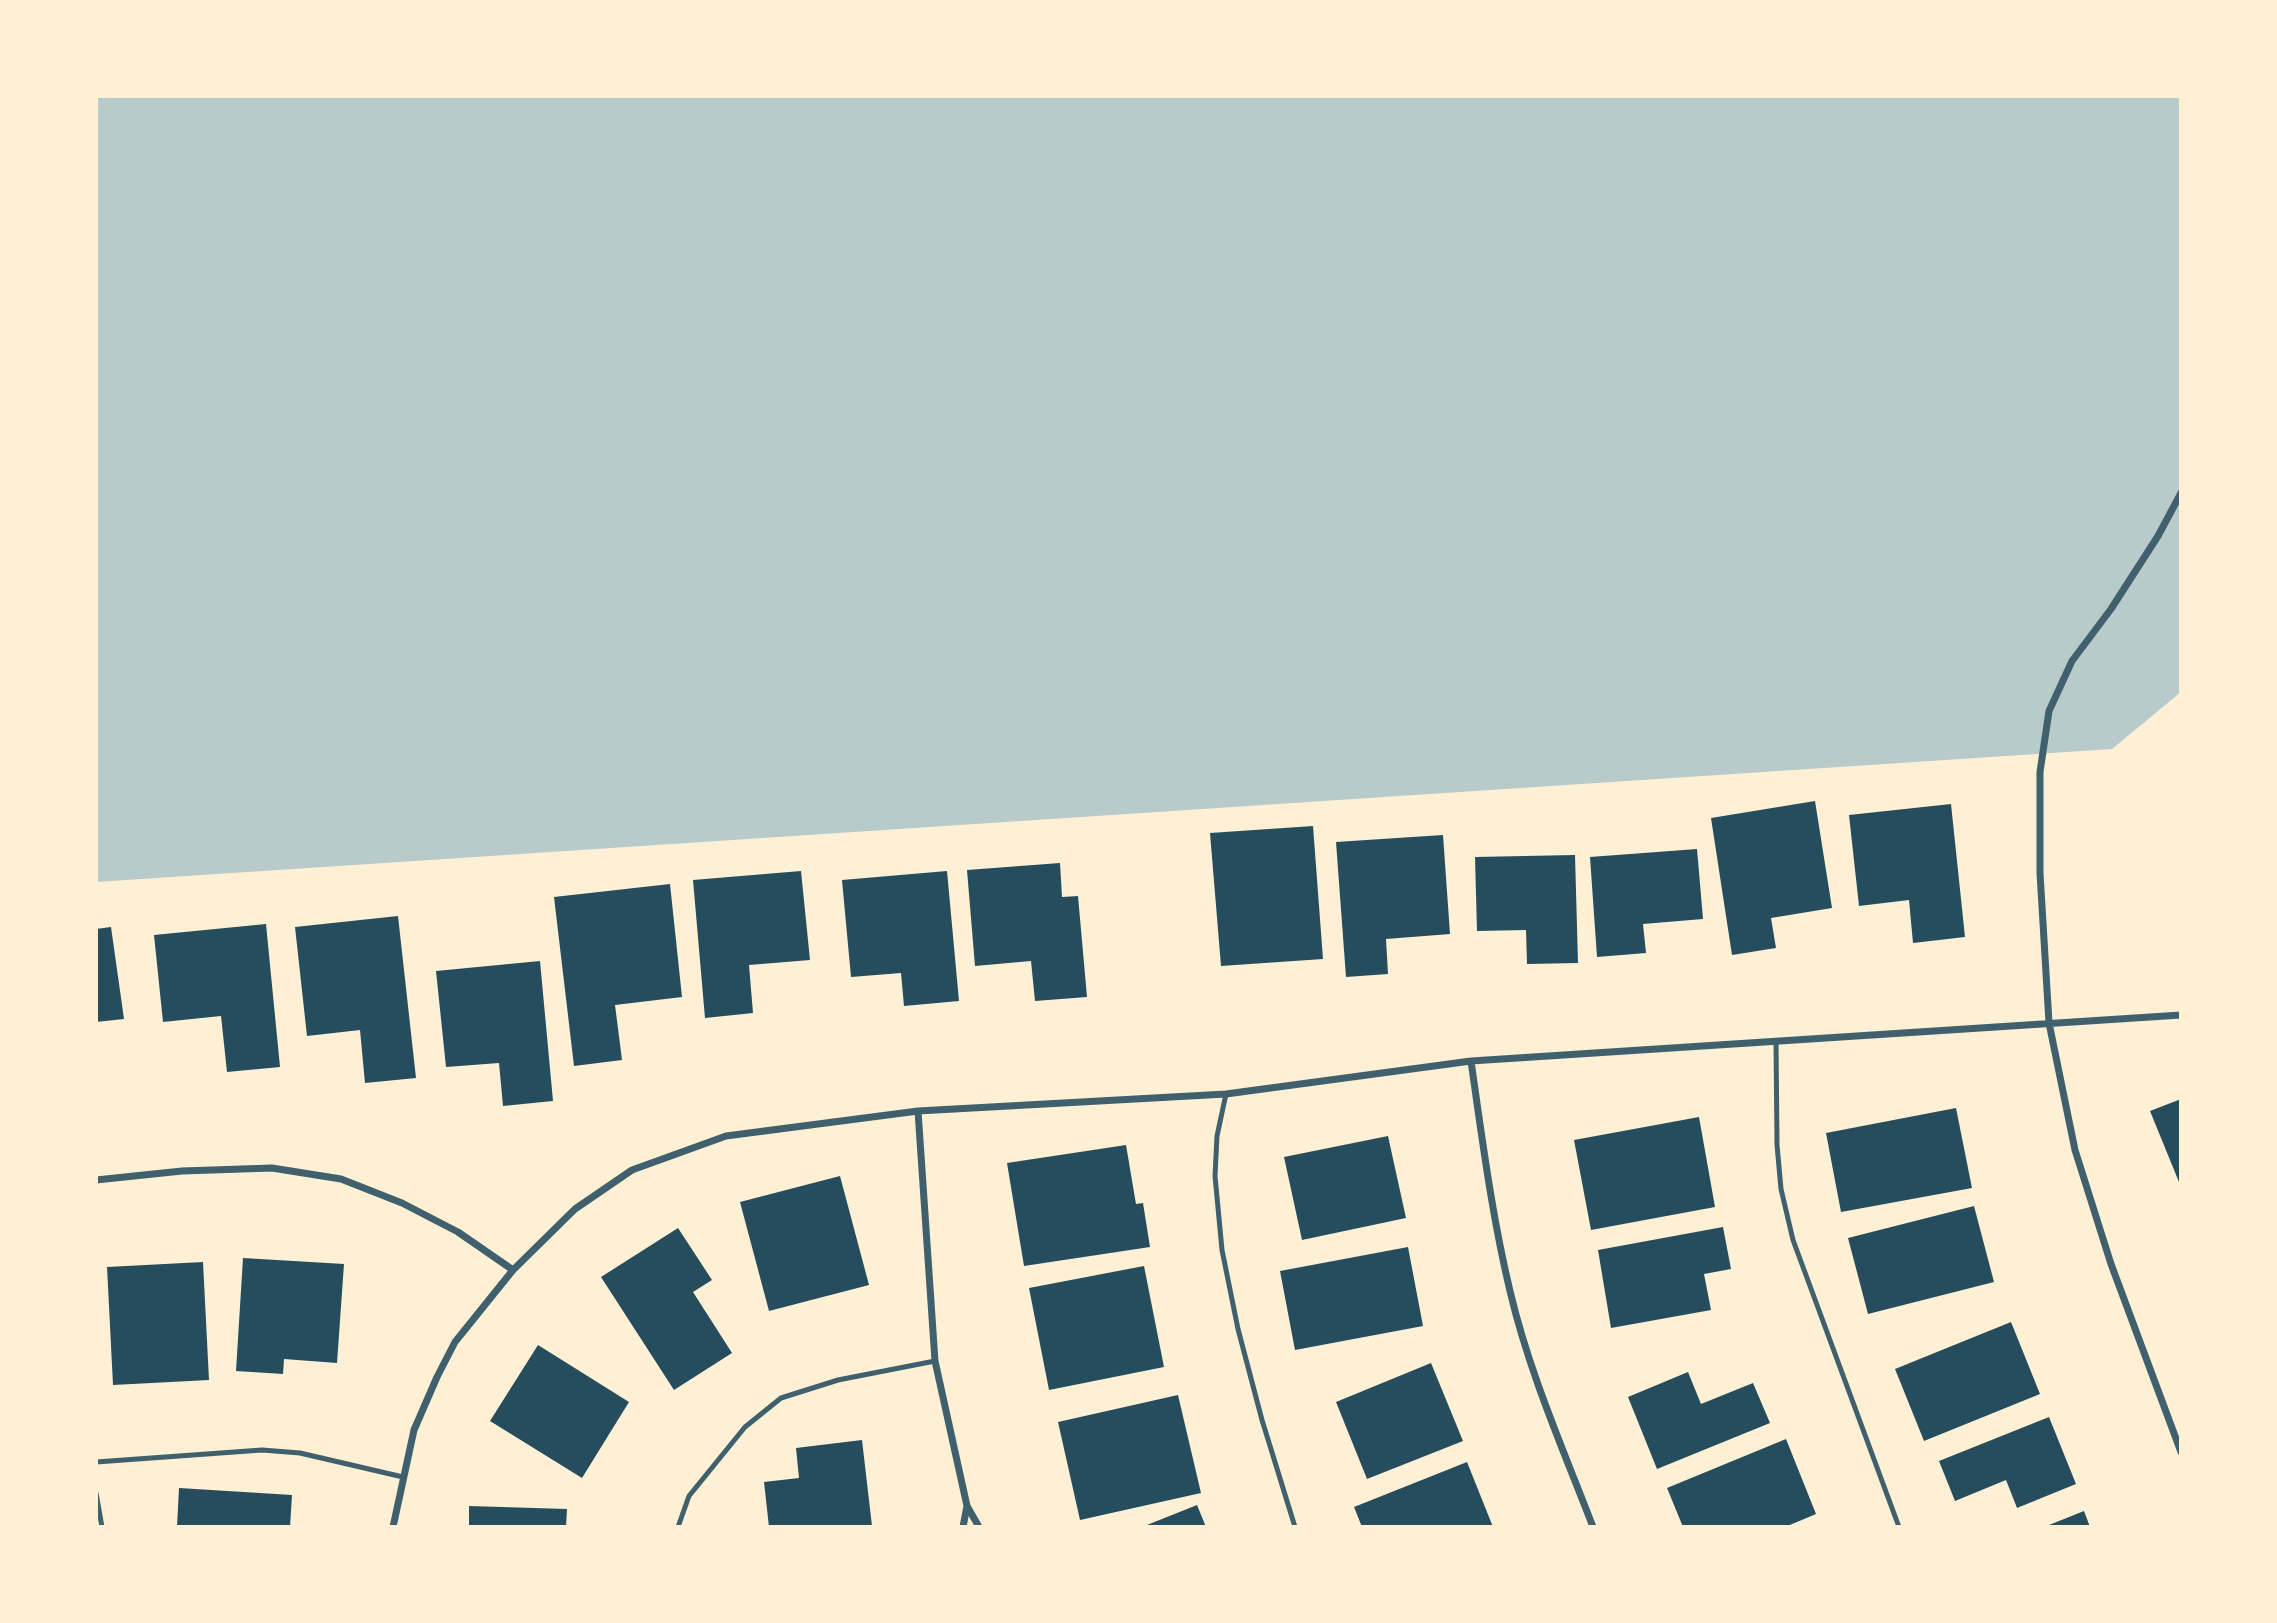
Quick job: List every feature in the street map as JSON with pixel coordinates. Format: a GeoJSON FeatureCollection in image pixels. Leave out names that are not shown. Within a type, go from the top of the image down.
{"type":"FeatureCollection","features":[{"type":"Feature","properties":{"kind":"street"},"geometry":{"type":"LineString","coordinates":[[2181,493],[2158,536],[2111,609],[2072,661],[2049,711],[2040,772],[2040,873],[2049,1023],[2075,1150],[2111,1264],[2181,1452]]}},
{"type":"Feature","properties":{"kind":"street"},"geometry":{"type":"LineString","coordinates":[[393,1527],[414,1430],[436,1377],[455,1342],[513,1270],[575,1209],[632,1170],[726,1136],[918,1111],[1226,1094],[1471,1061],[2181,1015]]}},
{"type":"Feature","properties":{"kind":"street"},"geometry":{"type":"LineString","coordinates":[[1471,1061],[1491,1197],[1510,1293],[1534,1372],[1593,1527]]}},
{"type":"Feature","properties":{"kind":"street"},"geometry":{"type":"LineString","coordinates":[[918,1111],[935,1361],[967,1506],[979,1527]]}},
{"type":"Feature","properties":{"kind":"street"},"geometry":{"type":"LineString","coordinates":[[96,1180],[182,1171],[272,1168],[341,1179],[402,1202],[458,1232],[513,1270]]}},
{"type":"Feature","properties":{"kind":"street"},"geometry":{"type":"LineString","coordinates":[[962,1527],[967,1506]]}},
{"type":"Feature","properties":{"kind":"lane"},"geometry":{"type":"LineString","coordinates":[[1776,1041],[1777,1145],[1781,1189],[1793,1240],[1899,1527]]}},
{"type":"Feature","properties":{"kind":"lane"},"geometry":{"type":"LineString","coordinates":[[1226,1094],[1217,1136],[1215,1176],[1222,1250],[1238,1329],[1262,1420],[1295,1527]]}},
{"type":"Feature","properties":{"kind":"lane"},"geometry":{"type":"LineString","coordinates":[[678,1527],[689,1496],[745,1427],[781,1398],[838,1380],[935,1361]]}},
{"type":"Feature","properties":{"kind":"lane"},"geometry":{"type":"LineString","coordinates":[[96,1462],[262,1450],[300,1452],[404,1477]]}},
{"type":"Feature","properties":{"kind":"lane"},"geometry":{"type":"LineString","coordinates":[[96,1493],[102,1527]]}},
{"type":"Feature","properties":{"kind":"shaded area"},"geometry":{"type":"Polygon","coordinates":[[[96,96],[2181,96],[2181,692],[2112,749],[96,882],[96,96]]]}},
{"type":"Feature","properties":{"kind":"building"},"geometry":{"type":"Polygon","coordinates":[[[1815,801],[1832,908],[1771,918],[1776,948],[1732,955],[1711,818],[1815,801]]]}},
{"type":"Feature","properties":{"kind":"building"},"geometry":{"type":"Polygon","coordinates":[[[1951,804],[1965,937],[1913,943],[1909,900],[1859,906],[1849,815],[1951,804]]]}},
{"type":"Feature","properties":{"kind":"building"},"geometry":{"type":"Polygon","coordinates":[[[1313,826],[1323,959],[1221,966],[1210,833],[1313,826]]]}},
{"type":"Feature","properties":{"kind":"building"},"geometry":{"type":"Polygon","coordinates":[[[1443,835],[1450,934],[1386,939],[1388,974],[1346,977],[1336,842],[1443,835]]]}},
{"type":"Feature","properties":{"kind":"building"},"geometry":{"type":"Polygon","coordinates":[[[1697,849],[1703,919],[1643,924],[1646,953],[1597,957],[1590,857],[1697,849]]]}},
{"type":"Feature","properties":{"kind":"building"},"geometry":{"type":"Polygon","coordinates":[[[1575,855],[1578,963],[1527,964],[1526,930],[1477,931],[1475,857],[1575,855]]]}},
{"type":"Feature","properties":{"kind":"building"},"geometry":{"type":"Polygon","coordinates":[[[1060,863],[1062,897],[1078,896],[1087,997],[1035,1001],[1031,961],[975,966],[967,870],[1060,863]]]}},
{"type":"Feature","properties":{"kind":"building"},"geometry":{"type":"Polygon","coordinates":[[[801,871],[810,960],[749,965],[753,1013],[705,1018],[693,880],[801,871]]]}},
{"type":"Feature","properties":{"kind":"building"},"geometry":{"type":"Polygon","coordinates":[[[947,871],[959,1001],[904,1006],[901,973],[851,977],[842,880],[947,871]]]}},
{"type":"Feature","properties":{"kind":"building"},"geometry":{"type":"Polygon","coordinates":[[[670,884],[682,997],[615,1005],[622,1060],[574,1066],[554,897],[670,884]]]}},
{"type":"Feature","properties":{"kind":"building"},"geometry":{"type":"Polygon","coordinates":[[[398,916],[416,1078],[365,1083],[360,1030],[307,1036],[295,927],[398,916]]]}},
{"type":"Feature","properties":{"kind":"building"},"geometry":{"type":"Polygon","coordinates":[[[266,924],[280,1067],[227,1072],[221,1016],[163,1022],[154,935],[266,924]]]}},
{"type":"Feature","properties":{"kind":"building"},"geometry":{"type":"Polygon","coordinates":[[[111,927],[124,1019],[96,1022],[96,929],[111,927]]]}},
{"type":"Feature","properties":{"kind":"building"},"geometry":{"type":"Polygon","coordinates":[[[540,961],[553,1101],[503,1106],[499,1063],[446,1067],[436,971],[540,961]]]}},
{"type":"Feature","properties":{"kind":"building"},"geometry":{"type":"Polygon","coordinates":[[[2181,1099],[2181,1187],[2150,1111],[2181,1099]]]}},
{"type":"Feature","properties":{"kind":"building"},"geometry":{"type":"Polygon","coordinates":[[[1956,1108],[1972,1188],[1841,1212],[1826,1133],[1956,1108]]]}},
{"type":"Feature","properties":{"kind":"building"},"geometry":{"type":"Polygon","coordinates":[[[1699,1117],[1715,1207],[1591,1230],[1574,1140],[1699,1117]]]}},
{"type":"Feature","properties":{"kind":"building"},"geometry":{"type":"Polygon","coordinates":[[[1388,1136],[1406,1218],[1302,1240],[1284,1157],[1388,1136]]]}},
{"type":"Feature","properties":{"kind":"building"},"geometry":{"type":"Polygon","coordinates":[[[1126,1145],[1136,1204],[1143,1203],[1150,1247],[1024,1266],[1007,1163],[1126,1145]]]}},
{"type":"Feature","properties":{"kind":"building"},"geometry":{"type":"Polygon","coordinates":[[[840,1176],[869,1285],[769,1311],[740,1202],[840,1176]]]}},
{"type":"Feature","properties":{"kind":"building"},"geometry":{"type":"Polygon","coordinates":[[[1974,1206],[1994,1282],[1868,1314],[1848,1238],[1974,1206]]]}},
{"type":"Feature","properties":{"kind":"building"},"geometry":{"type":"Polygon","coordinates":[[[1723,1227],[1731,1269],[1704,1274],[1711,1310],[1611,1328],[1598,1250],[1723,1227]]]}},
{"type":"Feature","properties":{"kind":"building"},"geometry":{"type":"Polygon","coordinates":[[[678,1228],[712,1280],[693,1292],[732,1353],[674,1390],[601,1277],[678,1228]]]}},
{"type":"Feature","properties":{"kind":"building"},"geometry":{"type":"Polygon","coordinates":[[[1408,1247],[1423,1326],[1295,1350],[1280,1271],[1408,1247]]]}},
{"type":"Feature","properties":{"kind":"building"},"geometry":{"type":"Polygon","coordinates":[[[243,1258],[344,1264],[337,1363],[284,1359],[283,1374],[236,1371],[243,1258]]]}},
{"type":"Feature","properties":{"kind":"building"},"geometry":{"type":"Polygon","coordinates":[[[203,1262],[209,1380],[113,1385],[107,1267],[203,1262]]]}},
{"type":"Feature","properties":{"kind":"building"},"geometry":{"type":"Polygon","coordinates":[[[1144,1266],[1164,1367],[1049,1390],[1029,1288],[1144,1266]]]}},
{"type":"Feature","properties":{"kind":"building"},"geometry":{"type":"Polygon","coordinates":[[[2011,1322],[2040,1394],[1924,1441],[1895,1369],[2011,1322]]]}},
{"type":"Feature","properties":{"kind":"building"},"geometry":{"type":"Polygon","coordinates":[[[538,1345],[629,1402],[582,1478],[490,1421],[538,1345]]]}},
{"type":"Feature","properties":{"kind":"building"},"geometry":{"type":"Polygon","coordinates":[[[1431,1363],[1463,1441],[1367,1479],[1336,1402],[1431,1363]]]}},
{"type":"Feature","properties":{"kind":"building"},"geometry":{"type":"Polygon","coordinates":[[[1688,1372],[1701,1404],[1753,1383],[1770,1423],[1657,1469],[1628,1397],[1688,1372]]]}},
{"type":"Feature","properties":{"kind":"building"},"geometry":{"type":"Polygon","coordinates":[[[1178,1395],[1201,1493],[1080,1520],[1058,1422],[1178,1395]]]}},
{"type":"Feature","properties":{"kind":"building"},"geometry":{"type":"Polygon","coordinates":[[[2049,1417],[2076,1484],[2017,1508],[2006,1480],[1955,1501],[1939,1461],[2049,1417]]]}},
{"type":"Feature","properties":{"kind":"building"},"geometry":{"type":"Polygon","coordinates":[[[1786,1439],[1816,1514],[1785,1527],[1683,1527],[1667,1488],[1786,1439]]]}},
{"type":"Feature","properties":{"kind":"building"},"geometry":{"type":"Polygon","coordinates":[[[862,1440],[872,1526],[769,1527],[764,1482],[799,1478],[796,1448],[862,1440]]]}},
{"type":"Feature","properties":{"kind":"building"},"geometry":{"type":"Polygon","coordinates":[[[1467,1462],[1493,1527],[1362,1527],[1354,1507],[1467,1462]]]}},
{"type":"Feature","properties":{"kind":"building"},"geometry":{"type":"Polygon","coordinates":[[[179,1488],[292,1495],[290,1527],[177,1527],[179,1488]]]}},
{"type":"Feature","properties":{"kind":"building"},"geometry":{"type":"Polygon","coordinates":[[[1197,1505],[1206,1527],[1142,1527],[1197,1505]]]}},
{"type":"Feature","properties":{"kind":"building"},"geometry":{"type":"Polygon","coordinates":[[[469,1506],[567,1509],[566,1527],[469,1527],[469,1506]]]}},
{"type":"Feature","properties":{"kind":"building"},"geometry":{"type":"Polygon","coordinates":[[[2084,1511],[2090,1527],[2044,1527],[2084,1511]]]}}]}
